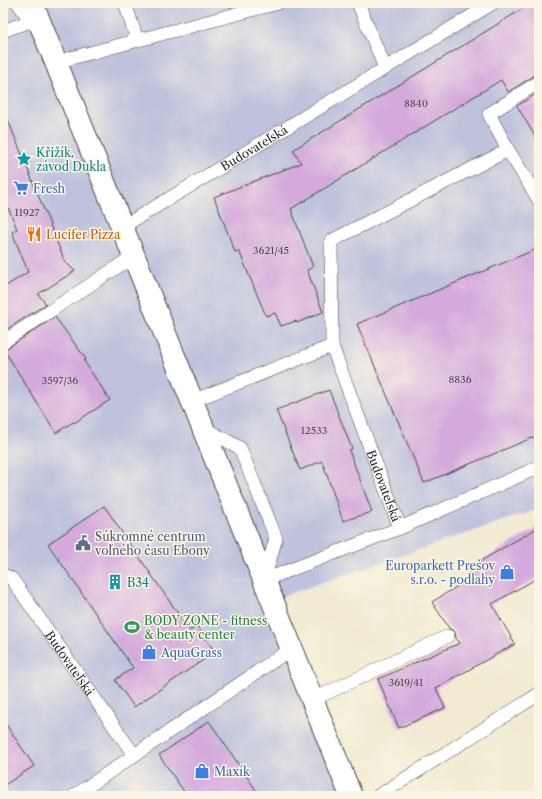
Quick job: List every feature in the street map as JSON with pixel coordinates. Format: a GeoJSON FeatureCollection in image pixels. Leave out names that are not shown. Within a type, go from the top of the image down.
{"type":"FeatureCollection","features":[{"type":"Feature","properties":{"kind":"street"},"geometry":{"type":"LineString","coordinates":[[34,14],[53,54],[351,796]]}},
{"type":"Feature","properties":{"kind":"lane"},"geometry":{"type":"LineString","coordinates":[[3,32],[34,14],[18,3]]}},
{"type":"Feature","properties":{"kind":"lane"},"geometry":{"type":"LineString","coordinates":[[125,3],[137,40]]}},
{"type":"Feature","properties":{"kind":"lane"},"geometry":{"type":"LineString","coordinates":[[53,54],[137,40],[260,5],[278,3]]}},
{"type":"Feature","properties":{"kind":"lane"},"geometry":{"type":"LineString","coordinates":[[358,3],[385,68]]}},
{"type":"Feature","properties":{"kind":"lane","name":"Budovateľská"},"geometry":{"type":"LineString","coordinates":[[122,227],[493,3]]}},
{"type":"Feature","properties":{"kind":"lane"},"geometry":{"type":"LineString","coordinates":[[539,82],[489,114],[508,150],[539,200]]}},
{"type":"Feature","properties":{"kind":"lane","name":"Budovateľská"},"geometry":{"type":"LineString","coordinates":[[508,150],[331,241],[332,346],[400,528],[539,467]]}},
{"type":"Feature","properties":{"kind":"lane"},"geometry":{"type":"LineString","coordinates":[[3,342],[134,256]]}},
{"type":"Feature","properties":{"kind":"lane"},"geometry":{"type":"LineString","coordinates":[[192,401],[332,346]]}},
{"type":"Feature","properties":{"kind":"lane"},"geometry":{"type":"LineString","coordinates":[[264,580],[400,528]]}},
{"type":"Feature","properties":{"kind":"lane","name":"Budovateľská"},"geometry":{"type":"LineString","coordinates":[[3,575],[12,579],[134,755]]}},
{"type":"Feature","properties":{"kind":"lane"},"geometry":{"type":"LineString","coordinates":[[312,700],[448,636]]}},
{"type":"Feature","properties":{"kind":"lane"},"geometry":{"type":"LineString","coordinates":[[74,796],[292,649]]}},
{"type":"Feature","properties":{"kind":"lane"},"geometry":{"type":"LineString","coordinates":[[378,796],[539,694]]}},
{"type":"Feature","properties":{"kind":"shaded area"},"geometry":{"type":"Polygon","coordinates":[[[3,3],[539,3],[539,509],[271,600],[351,796],[3,796],[3,3]]]}},
{"type":"Feature","properties":{"kind":"building"},"geometry":{"type":"Polygon","coordinates":[[[532,3],[539,3],[539,74],[508,92],[501,80],[291,209],[313,267],[307,270],[323,312],[297,323],[296,321],[281,326],[275,313],[266,316],[239,251],[235,252],[214,197],[301,163],[293,150],[532,3]]]}},
{"type":"Feature","properties":{"kind":"building"},"geometry":{"type":"Polygon","coordinates":[[[539,92],[539,143],[517,106],[539,92]]]}},
{"type":"Feature","properties":{"kind":"building"},"geometry":{"type":"Polygon","coordinates":[[[4,110],[65,262],[75,271],[38,294],[46,304],[3,332],[3,288],[28,272],[12,232],[17,229],[3,195],[4,110]]]}},
{"type":"Feature","properties":{"kind":"building"},"geometry":{"type":"Polygon","coordinates":[[[539,248],[539,435],[424,483],[357,324],[539,248]]]}},
{"type":"Feature","properties":{"kind":"building"},"geometry":{"type":"Polygon","coordinates":[[[55,317],[86,359],[84,361],[110,400],[56,433],[4,350],[55,317]]]}},
{"type":"Feature","properties":{"kind":"building"},"geometry":{"type":"Polygon","coordinates":[[[329,390],[352,449],[349,450],[372,512],[343,521],[322,461],[300,470],[276,410],[329,390]]]}},
{"type":"Feature","properties":{"kind":"building","name":"B34"},"geometry":{"type":"Polygon","coordinates":[[[104,506],[190,631],[197,626],[215,652],[134,707],[115,680],[133,668],[48,544],[104,506]]]}},
{"type":"Feature","properties":{"kind":"building"},"geometry":{"type":"Polygon","coordinates":[[[539,527],[539,577],[492,604],[515,644],[436,688],[445,708],[399,728],[378,679],[460,643],[456,638],[455,632],[449,628],[432,602],[472,577],[467,569],[539,527]]]}},
{"type":"Feature","properties":{"kind":"building"},"geometry":{"type":"Polygon","coordinates":[[[3,720],[34,766],[3,786],[3,720]]]}},
{"type":"Feature","properties":{"kind":"building"},"geometry":{"type":"Polygon","coordinates":[[[209,721],[260,796],[187,796],[159,755],[209,721]]]}},
{"type":"Feature","properties":{"kind":"place","name":"Křižík, závod Dukla"},"geometry":{"type":"Point","coordinates":[24,159]}},
{"type":"Feature","properties":{"kind":"place","name":"Fresh"},"geometry":{"type":"Point","coordinates":[21,188]}},
{"type":"Feature","properties":{"kind":"place","name":"Lucifer Pizza"},"geometry":{"type":"Point","coordinates":[34,234]}},
{"type":"Feature","properties":{"kind":"place","name":"Súkromné centrum voľného času Ebony"},"geometry":{"type":"Point","coordinates":[83,543]}},
{"type":"Feature","properties":{"kind":"place","name":"Europarkett Prešov s.r.o. - podlahy"},"geometry":{"type":"Point","coordinates":[507,572]}},
{"type":"Feature","properties":{"kind":"place","name":"B34"},"geometry":{"type":"Point","coordinates":[115,582]}},
{"type":"Feature","properties":{"kind":"place","name":"BODY ZONE - fitness & beauty center"},"geometry":{"type":"Point","coordinates":[132,627]}},
{"type":"Feature","properties":{"kind":"place","name":"AquaGrass"},"geometry":{"type":"Point","coordinates":[149,652]}},
{"type":"Feature","properties":{"kind":"place","name":"Maxík"},"geometry":{"type":"Point","coordinates":[202,771]}}]}
